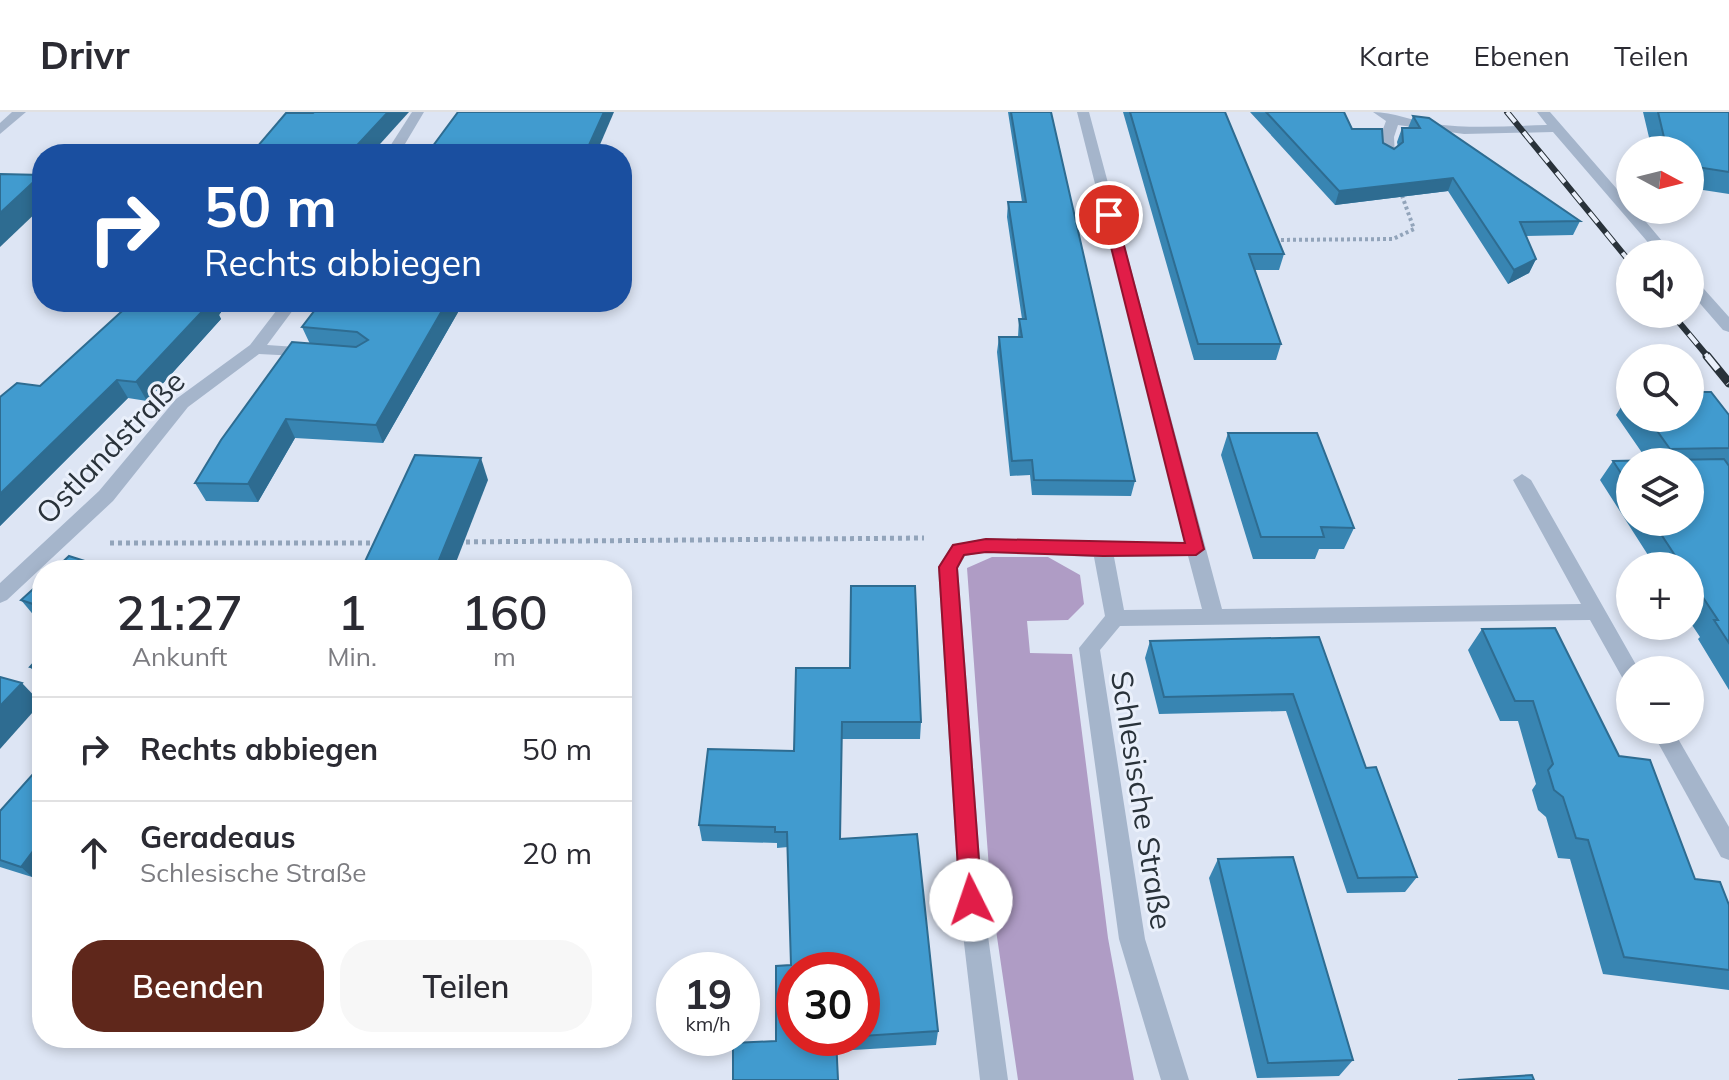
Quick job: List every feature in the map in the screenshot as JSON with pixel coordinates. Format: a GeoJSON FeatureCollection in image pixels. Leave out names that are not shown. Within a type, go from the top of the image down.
{"type":"FeatureCollection","features":[{"type":"Feature","properties":{"kind":"street"},"geometry":{"type":"LineString","coordinates":[[0,130],[20,112]]}},
{"type":"Feature","properties":{"kind":"street"},"geometry":{"type":"LineString","coordinates":[[398,144],[418,112]]}},
{"type":"Feature","properties":{"kind":"street"},"geometry":{"type":"LineString","coordinates":[[1083,112],[1214,617]]}},
{"type":"Feature","properties":{"kind":"street"},"geometry":{"type":"LineString","coordinates":[[1379,112],[1392,122],[1421,127],[1557,128]]}},
{"type":"Feature","properties":{"kind":"street"},"geometry":{"type":"LineString","coordinates":[[1543,112],[1654,240]]}},
{"type":"Feature","properties":{"kind":"street"},"geometry":{"type":"LineString","coordinates":[[1388,156],[1387,137],[1392,122]]}},
{"type":"Feature","properties":{"kind":"street"},"geometry":{"type":"LineString","coordinates":[[1704,298],[1729,327]]}},
{"type":"Feature","properties":{"kind":"street","name":"Ostlandstraße"},"geometry":{"type":"LineString","coordinates":[[39,560],[106,496],[182,403],[256,349],[284,312]]}},
{"type":"Feature","properties":{"kind":"street"},"geometry":{"type":"LineString","coordinates":[[256,349],[333,355]]}},
{"type":"Feature","properties":{"kind":"street"},"geometry":{"type":"LineString","coordinates":[[1522,480],[1621,656]]}},
{"type":"Feature","properties":{"kind":"street"},"geometry":{"type":"LineString","coordinates":[[994,1080],[971,900],[948,567],[959,550],[986,545],[1103,550],[1196,549]]}},
{"type":"Feature","properties":{"kind":"street"},"geometry":{"type":"LineString","coordinates":[[1103,550],[1115,618],[1596,612]]}},
{"type":"Feature","properties":{"kind":"street","name":"Ostlandstraße"},"geometry":{"type":"LineString","coordinates":[[0,595],[32,566]]}},
{"type":"Feature","properties":{"kind":"street","name":"Schlesische Straße"},"geometry":{"type":"LineString","coordinates":[[1115,618],[1089,648],[1132,939],[1175,1080]]}},
{"type":"Feature","properties":{"kind":"street"},"geometry":{"type":"LineString","coordinates":[[1670,744],[1729,849]]}},
{"type":"Feature","properties":{"kind":"path"},"geometry":{"type":"LineString","coordinates":[[1270,240],[1393,239],[1414,229],[1388,156]]}},
{"type":"Feature","properties":{"kind":"path"},"geometry":{"type":"LineString","coordinates":[[447,542],[926,538],[959,550]]}},
{"type":"Feature","properties":{"kind":"path"},"geometry":{"type":"LineString","coordinates":[[62,539],[128,545],[383,543]]}},
{"type":"Feature","properties":{"kind":"shaded area"},"geometry":{"type":"Polygon","coordinates":[[[992,557],[1048,557],[1080,575],[1084,604],[1068,620],[1027,621],[1030,653],[1072,654],[1108,938],[1134,1080],[1018,1080],[991,896],[967,568],[992,557]]]}},
{"type":"Feature","properties":{"kind":"building"},"geometry":{"type":"Polygon","coordinates":[[[388,112],[358,144],[260,144],[286,113],[388,112]]]}},
{"type":"Feature","properties":{"kind":"building"},"geometry":{"type":"Polygon","coordinates":[[[458,112],[604,112],[590,144],[434,144],[458,112]]]}},
{"type":"Feature","properties":{"kind":"building"},"geometry":{"type":"Polygon","coordinates":[[[1011,112],[1051,112],[1135,481],[1034,480],[1032,460],[1012,461],[999,337],[1022,337],[1019,319],[1026,319],[1008,202],[1026,202],[1011,112]]]}},
{"type":"Feature","properties":{"kind":"building"},"geometry":{"type":"Polygon","coordinates":[[[1130,112],[1225,112],[1284,254],[1249,254],[1281,344],[1198,344],[1130,112]]]}},
{"type":"Feature","properties":{"kind":"building"},"geometry":{"type":"Polygon","coordinates":[[[1266,112],[1344,112],[1352,129],[1382,129],[1383,143],[1394,149],[1403,142],[1402,128],[1420,128],[1413,116],[1429,118],[1580,221],[1520,222],[1536,259],[1514,270],[1453,178],[1339,191],[1266,112]]]}},
{"type":"Feature","properties":{"kind":"building"},"geometry":{"type":"Polygon","coordinates":[[[1658,112],[1729,112],[1729,172],[1704,168],[1704,136],[1664,136],[1658,112]]]}},
{"type":"Feature","properties":{"kind":"building"},"geometry":{"type":"Polygon","coordinates":[[[0,174],[32,175],[32,183],[0,213],[0,174]]]}},
{"type":"Feature","properties":{"kind":"building"},"geometry":{"type":"Polygon","coordinates":[[[121,312],[202,312],[136,382],[117,380],[0,494],[0,397],[17,383],[40,386],[121,312]]]}},
{"type":"Feature","properties":{"kind":"building"},"geometry":{"type":"Polygon","coordinates":[[[313,312],[441,312],[376,425],[286,419],[248,484],[195,483],[221,440],[292,342],[356,347],[368,340],[357,332],[302,327],[313,312]]]}},
{"type":"Feature","properties":{"kind":"building"},"geometry":{"type":"Polygon","coordinates":[[[1704,392],[1711,392],[1729,415],[1729,448],[1669,448],[1658,432],[1704,432],[1704,392]]]}},
{"type":"Feature","properties":{"kind":"building"},"geometry":{"type":"Polygon","coordinates":[[[1228,433],[1317,433],[1354,528],[1321,527],[1324,537],[1261,537],[1228,433]]]}},
{"type":"Feature","properties":{"kind":"building"},"geometry":{"type":"Polygon","coordinates":[[[415,455],[481,458],[439,560],[366,560],[415,455]]]}},
{"type":"Feature","properties":{"kind":"building"},"geometry":{"type":"Polygon","coordinates":[[[1704,459],[1724,459],[1729,466],[1729,643],[1704,599],[1704,552],[1673,552],[1662,536],[1704,536],[1704,459]]]}},
{"type":"Feature","properties":{"kind":"building"},"geometry":{"type":"Polygon","coordinates":[[[851,586],[915,586],[921,722],[842,722],[840,839],[917,834],[938,1031],[880,1035],[880,952],[791,952],[787,832],[775,832],[775,827],[699,825],[708,749],[794,751],[796,668],[850,668],[851,586]]]}},
{"type":"Feature","properties":{"kind":"building"},"geometry":{"type":"Polygon","coordinates":[[[32,590],[32,604],[21,600],[32,590]]]}},
{"type":"Feature","properties":{"kind":"building"},"geometry":{"type":"Polygon","coordinates":[[[1555,628],[1619,756],[1650,760],[1695,879],[1720,882],[1729,905],[1729,970],[1624,957],[1588,840],[1576,838],[1563,797],[1554,790],[1548,770],[1553,764],[1533,701],[1515,701],[1482,629],[1555,628]]]}},
{"type":"Feature","properties":{"kind":"building"},"geometry":{"type":"Polygon","coordinates":[[[1319,637],[1366,768],[1376,767],[1417,877],[1358,878],[1293,694],[1164,697],[1150,641],[1319,637]]]}},
{"type":"Feature","properties":{"kind":"building"},"geometry":{"type":"Polygon","coordinates":[[[0,677],[22,683],[0,706],[0,677]]]}},
{"type":"Feature","properties":{"kind":"building"},"geometry":{"type":"Polygon","coordinates":[[[32,775],[32,852],[21,867],[0,860],[0,811],[32,775]]]}},
{"type":"Feature","properties":{"kind":"building"},"geometry":{"type":"Polygon","coordinates":[[[1293,857],[1353,1060],[1268,1063],[1218,859],[1293,857]]]}},
{"type":"Feature","properties":{"kind":"building"},"geometry":{"type":"Polygon","coordinates":[[[776,1041],[776,1056],[837,1056],[838,1080],[733,1080],[733,1056],[760,1056],[760,1042],[776,1041]]]}},
{"type":"Feature","properties":{"kind":"building"},"geometry":{"type":"Polygon","coordinates":[[[1532,1075],[1534,1080],[1458,1080],[1532,1075]]]}},
{"type":"Feature","properties":{"kind":"railway"},"geometry":{"type":"LineString","coordinates":[[1507,112],[1616,245]]}},
{"type":"Feature","properties":{"kind":"railway"},"geometry":{"type":"LineString","coordinates":[[1684,328],[1709,358]]}},
{"type":"Feature","properties":{"kind":"railway"},"geometry":{"type":"LineString","coordinates":[[1707,356],[1729,383]]}},
{"type":"Feature","properties":{"kind":"route"},"geometry":{"type":"LineString","coordinates":[[971,900],[948,567],[959,550],[986,545],[1103,550],[1196,549],[1109,215]]}}]}
